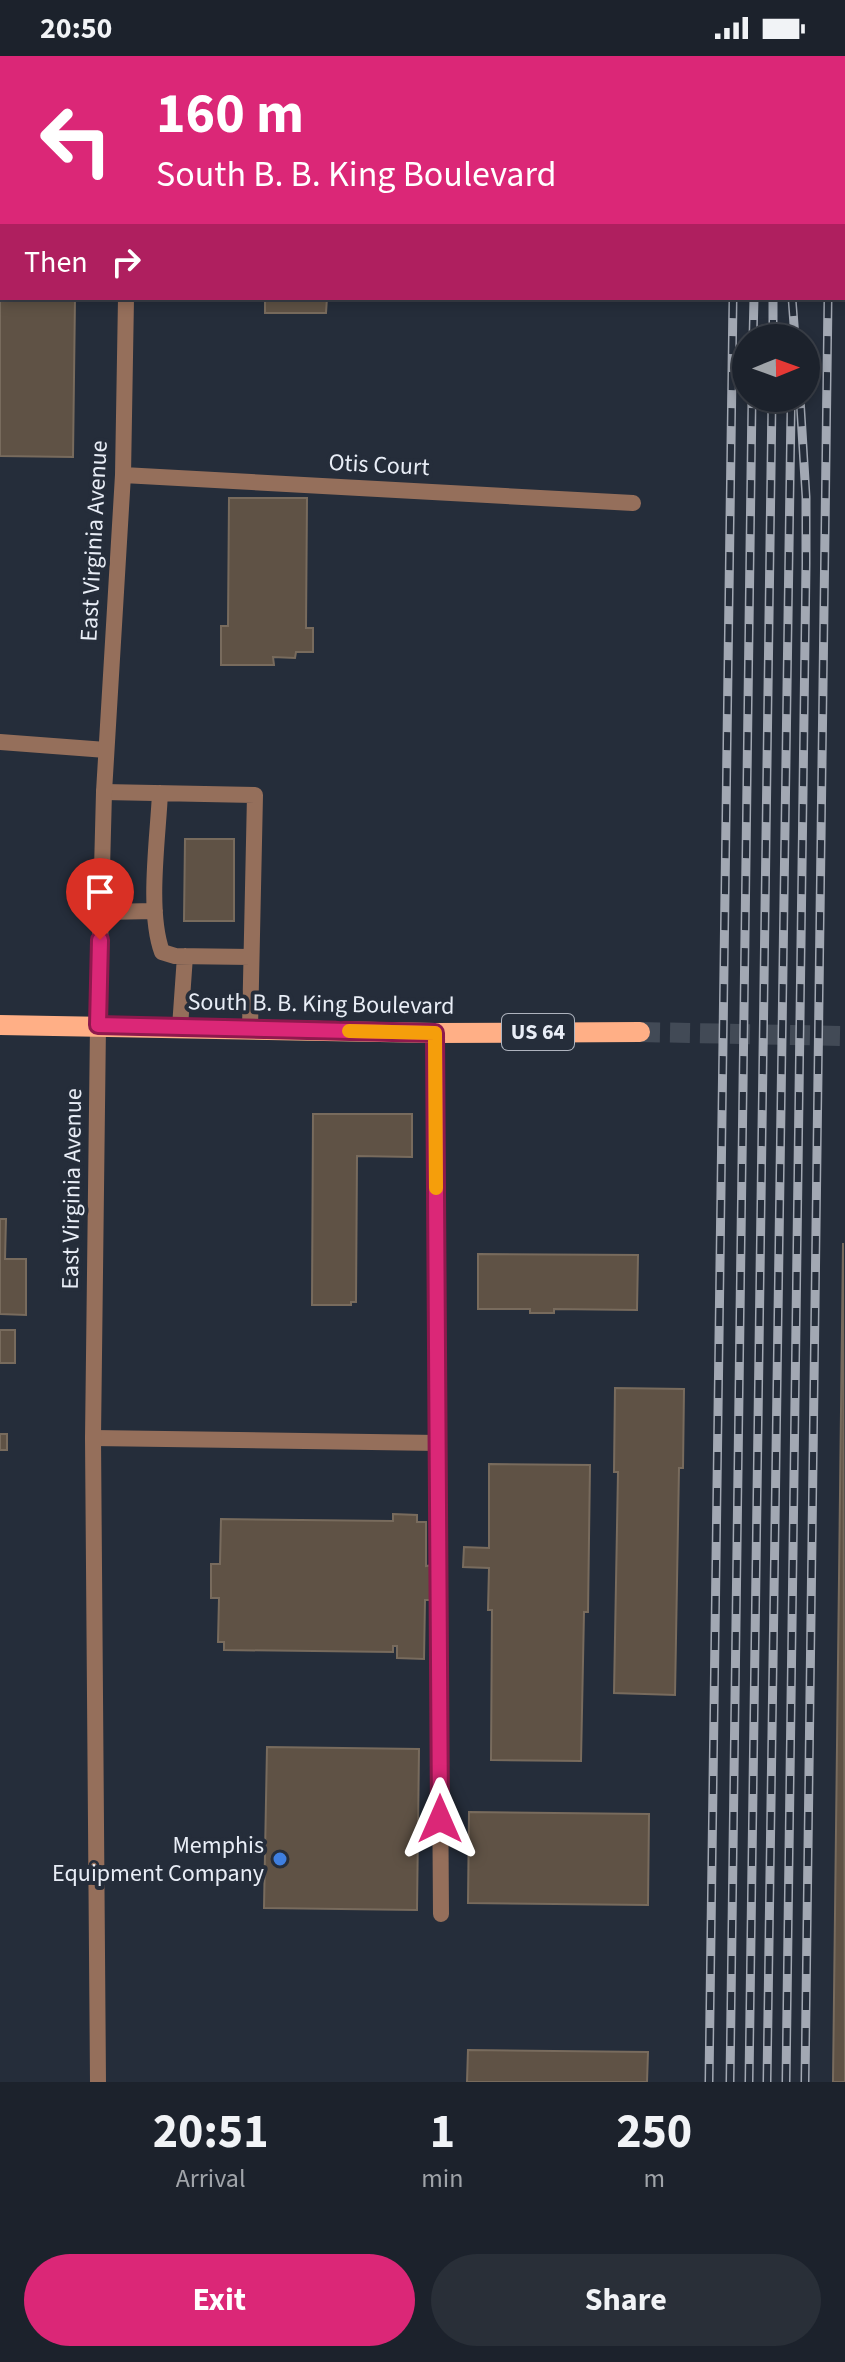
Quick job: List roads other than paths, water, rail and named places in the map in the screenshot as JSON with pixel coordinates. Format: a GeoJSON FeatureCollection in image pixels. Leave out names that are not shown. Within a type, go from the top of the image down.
{"type":"FeatureCollection","features":[{"type":"Feature","properties":{"kind":"main road","name":"South B. B. King Boulevard"},"geometry":{"type":"LineString","coordinates":[[0,1025],[435,1033],[640,1032]]}},
{"type":"Feature","properties":{"kind":"street","name":"East Virginia Avenue"},"geometry":{"type":"LineString","coordinates":[[98,2082],[93,1438],[98,1025],[104,792],[123,475],[126,300]]}},
{"type":"Feature","properties":{"kind":"street","name":"Otis Court"},"geometry":{"type":"LineString","coordinates":[[123,475],[633,503]]}},
{"type":"Feature","properties":{"kind":"street"},"geometry":{"type":"LineString","coordinates":[[0,742],[106,750]]}},
{"type":"Feature","properties":{"kind":"street"},"geometry":{"type":"LineString","coordinates":[[104,792],[255,795],[250,1028]]}},
{"type":"Feature","properties":{"kind":"street"},"geometry":{"type":"LineString","coordinates":[[160,793],[155,911],[157,938],[162,952],[185,956],[251,957]]}},
{"type":"Feature","properties":{"kind":"street"},"geometry":{"type":"LineString","coordinates":[[101,912],[155,911]]}},
{"type":"Feature","properties":{"kind":"street"},"geometry":{"type":"LineString","coordinates":[[180,1027],[185,956]]}},
{"type":"Feature","properties":{"kind":"street"},"geometry":{"type":"LineString","coordinates":[[435,1033],[441,1914]]}},
{"type":"Feature","properties":{"kind":"street"},"geometry":{"type":"LineString","coordinates":[[93,1438],[438,1443]]}},
{"type":"Feature","properties":{"kind":"tunnel"},"geometry":{"type":"LineString","coordinates":[[640,1032],[845,1036]]}},
{"type":"Feature","properties":{"kind":"railway"},"geometry":{"type":"LineString","coordinates":[[709,2082],[733,300]]}},
{"type":"Feature","properties":{"kind":"railway"},"geometry":{"type":"LineString","coordinates":[[753,324],[754,300]]}},
{"type":"Feature","properties":{"kind":"railway"},"geometry":{"type":"LineString","coordinates":[[773,300],[773,324]]}},
{"type":"Feature","properties":{"kind":"railway"},"geometry":{"type":"LineString","coordinates":[[792,300],[794,324]]}},
{"type":"Feature","properties":{"kind":"railway"},"geometry":{"type":"LineString","coordinates":[[805,2082],[828,300]]}},
{"type":"Feature","properties":{"kind":"railway"},"geometry":{"type":"LineString","coordinates":[[730,2082],[752,412]]}},
{"type":"Feature","properties":{"kind":"railway"},"geometry":{"type":"LineString","coordinates":[[749,2082],[772,412]]}},
{"type":"Feature","properties":{"kind":"railway"},"geometry":{"type":"LineString","coordinates":[[767,2082],[791,412]]}},
{"type":"Feature","properties":{"kind":"railway"},"geometry":{"type":"LineString","coordinates":[[786,2082],[806,564],[801,412]]}},
{"type":"Feature","properties":{"kind":"place","name":"Memphis Equipment Company"},"geometry":{"type":"Point","coordinates":[280,1859]}}]}
